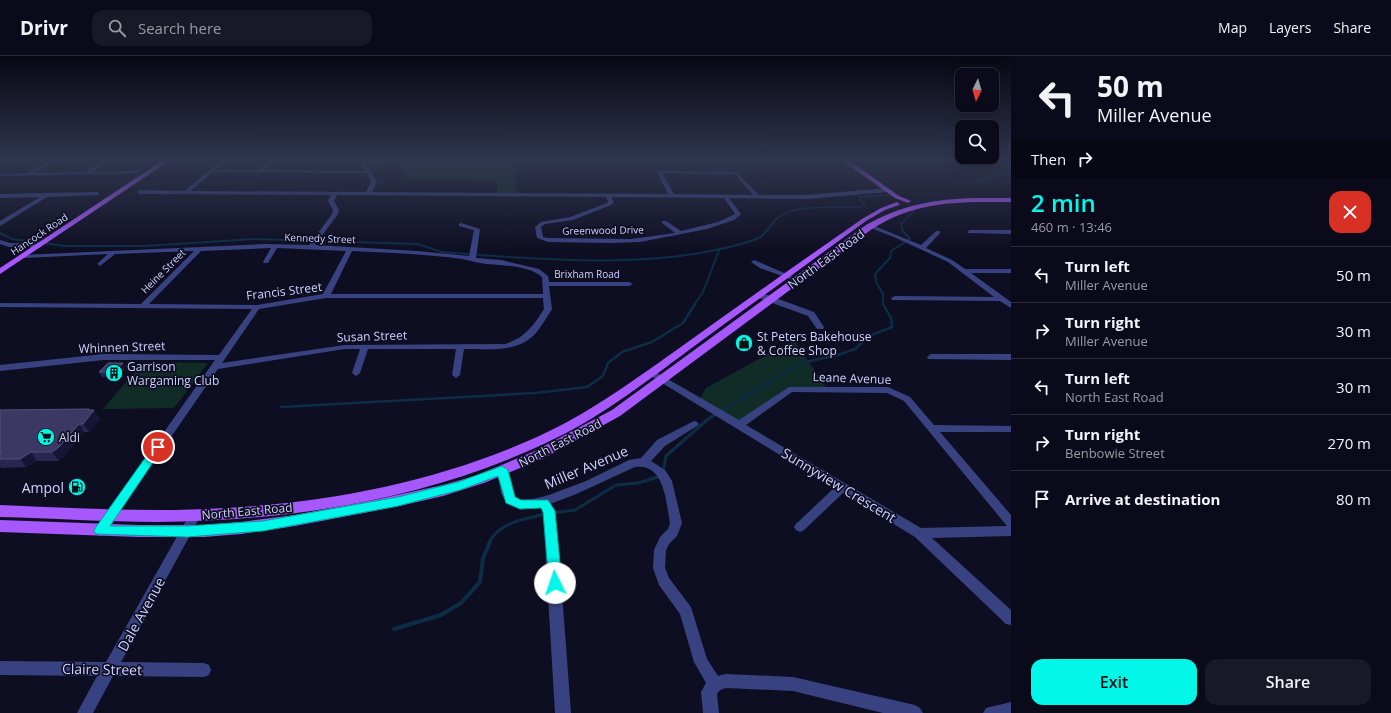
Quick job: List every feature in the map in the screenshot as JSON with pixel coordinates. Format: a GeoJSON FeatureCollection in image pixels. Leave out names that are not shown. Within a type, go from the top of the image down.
{"type":"FeatureCollection","features":[{"type":"Feature","properties":{"kind":"main road","name":"Hancock Road"},"geometry":{"type":"LineString","coordinates":[[0,272],[123,190]]}},
{"type":"Feature","properties":{"kind":"main road"},"geometry":{"type":"LineString","coordinates":[[887,190],[896,198],[909,204]]}},
{"type":"Feature","properties":{"kind":"main road","name":"North East Road"},"geometry":{"type":"LineString","coordinates":[[0,526],[100,531],[187,532],[263,526],[398,502],[460,486],[502,470],[588,430],[616,414],[664,380],[870,226],[918,199],[956,196],[1011,196]]}},
{"type":"Feature","properties":{"kind":"main road"},"geometry":{"type":"LineString","coordinates":[[896,198],[918,199]]}},
{"type":"Feature","properties":{"kind":"main road","name":"North East Road"},"geometry":{"type":"LineString","coordinates":[[0,511],[111,515],[195,515],[250,512],[329,502],[375,494],[444,476],[515,451],[562,429],[623,393],[896,198],[909,204],[941,201],[1011,200]]}},
{"type":"Feature","properties":{"kind":"main road"},"geometry":{"type":"LineString","coordinates":[[864,220],[870,226]]}},
{"type":"Feature","properties":{"kind":"main road"},"geometry":{"type":"LineString","coordinates":[[852,228],[870,226]]}},
{"type":"Feature","properties":{"kind":"street"},"geometry":{"type":"LineString","coordinates":[[368,194],[370,190]]}},
{"type":"Feature","properties":{"kind":"street"},"geometry":{"type":"LineString","coordinates":[[669,190],[672,196]]}},
{"type":"Feature","properties":{"kind":"street"},"geometry":{"type":"LineString","coordinates":[[751,190],[758,197]]}},
{"type":"Feature","properties":{"kind":"street"},"geometry":{"type":"LineString","coordinates":[[140,192],[171,193],[187,191],[195,193],[758,197],[837,196],[887,190]]}},
{"type":"Feature","properties":{"kind":"street"},"geometry":{"type":"LineString","coordinates":[[314,242],[335,214],[336,210],[331,201],[335,193]]}},
{"type":"Feature","properties":{"kind":"street"},"geometry":{"type":"LineString","coordinates":[[0,196],[97,194]]}},
{"type":"Feature","properties":{"kind":"street"},"geometry":{"type":"LineString","coordinates":[[0,224],[46,195]]}},
{"type":"Feature","properties":{"kind":"street","name":"Greenwood Drive"},"geometry":{"type":"LineString","coordinates":[[608,196],[611,202],[609,204],[571,219],[544,224],[538,227],[540,238],[548,240],[632,241],[714,226],[735,217],[738,214],[726,197]]}},
{"type":"Feature","properties":{"kind":"street"},"geometry":{"type":"LineString","coordinates":[[664,222],[678,232]]}},
{"type":"Feature","properties":{"kind":"street"},"geometry":{"type":"LineString","coordinates":[[461,225],[477,229],[472,260]]}},
{"type":"Feature","properties":{"kind":"street"},"geometry":{"type":"LineString","coordinates":[[870,226],[906,240],[964,271],[1011,306]]}},
{"type":"Feature","properties":{"kind":"street"},"geometry":{"type":"LineString","coordinates":[[922,248],[938,232]]}},
{"type":"Feature","properties":{"kind":"street"},"geometry":{"type":"LineString","coordinates":[[970,232],[1011,232]]}},
{"type":"Feature","properties":{"kind":"street"},"geometry":{"type":"LineString","coordinates":[[0,242],[10,245],[42,244]]}},
{"type":"Feature","properties":{"kind":"street","name":"Kennedy Street"},"geometry":{"type":"LineString","coordinates":[[24,256],[112,254],[275,246],[314,242],[350,249],[417,253],[501,262],[539,271],[545,276],[545,284]]}},
{"type":"Feature","properties":{"kind":"street"},"geometry":{"type":"LineString","coordinates":[[266,262],[275,246]]}},
{"type":"Feature","properties":{"kind":"street","name":"Heine Street"},"geometry":{"type":"LineString","coordinates":[[142,306],[199,249]]}},
{"type":"Feature","properties":{"kind":"street"},"geometry":{"type":"LineString","coordinates":[[326,296],[350,249]]}},
{"type":"Feature","properties":{"kind":"street"},"geometry":{"type":"LineString","coordinates":[[100,264],[112,254]]}},
{"type":"Feature","properties":{"kind":"street"},"geometry":{"type":"LineString","coordinates":[[754,262],[798,280]]}},
{"type":"Feature","properties":{"kind":"street"},"geometry":{"type":"LineString","coordinates":[[964,271],[1011,271]]}},
{"type":"Feature","properties":{"kind":"street"},"geometry":{"type":"LineString","coordinates":[[545,284],[546,296]]}},
{"type":"Feature","properties":{"kind":"street","name":"Brixham Road"},"geometry":{"type":"LineString","coordinates":[[545,284],[629,284]]}},
{"type":"Feature","properties":{"kind":"street"},"geometry":{"type":"LineString","coordinates":[[759,295],[811,314],[820,327]]}},
{"type":"Feature","properties":{"kind":"street","name":"Francis Street"},"geometry":{"type":"LineString","coordinates":[[0,305],[257,307],[326,296],[546,296]]}},
{"type":"Feature","properties":{"kind":"street","name":"Susan Street"},"geometry":{"type":"LineString","coordinates":[[214,367],[345,348],[505,346],[518,344],[529,337],[548,309],[546,296]]}},
{"type":"Feature","properties":{"kind":"street"},"geometry":{"type":"LineString","coordinates":[[895,298],[1001,299]]}},
{"type":"Feature","properties":{"kind":"street"},"geometry":{"type":"LineString","coordinates":[[100,531],[257,307]]}},
{"type":"Feature","properties":{"kind":"street"},"geometry":{"type":"LineString","coordinates":[[356,373],[365,347]]}},
{"type":"Feature","properties":{"kind":"street"},"geometry":{"type":"LineString","coordinates":[[456,375],[460,347]]}},
{"type":"Feature","properties":{"kind":"street","name":"Whinnen Street"},"geometry":{"type":"LineString","coordinates":[[0,368],[104,357],[221,358]]}},
{"type":"Feature","properties":{"kind":"street"},"geometry":{"type":"LineString","coordinates":[[931,357],[1011,357]]}},
{"type":"Feature","properties":{"kind":"street","name":"Sunnyview Crescent"},"geometry":{"type":"LineString","coordinates":[[652,372],[919,533],[1011,619]]}},
{"type":"Feature","properties":{"kind":"street","name":"Leane Avenue"},"geometry":{"type":"LineString","coordinates":[[739,425],[789,390],[877,389],[896,392],[907,398],[1011,523]]}},
{"type":"Feature","properties":{"kind":"street"},"geometry":{"type":"LineString","coordinates":[[644,462],[661,443],[694,424]]}},
{"type":"Feature","properties":{"kind":"street"},"geometry":{"type":"LineString","coordinates":[[931,428],[1011,429]]}},
{"type":"Feature","properties":{"kind":"street","name":"Miller Avenue"},"geometry":{"type":"LineString","coordinates":[[502,470],[508,495],[514,503],[548,511],[630,464],[644,462],[650,464],[662,474],[670,495],[676,523],[673,532],[661,546],[658,558],[659,568],[664,581],[686,611],[701,662],[715,684]]}},
{"type":"Feature","properties":{"kind":"street"},"geometry":{"type":"LineString","coordinates":[[800,526],[842,487]]}},
{"type":"Feature","properties":{"kind":"street"},"geometry":{"type":"LineString","coordinates":[[548,511],[563,713]]}},
{"type":"Feature","properties":{"kind":"street","name":"Dale Avenue"},"geometry":{"type":"LineString","coordinates":[[85,713],[187,532],[195,515]]}},
{"type":"Feature","properties":{"kind":"street"},"geometry":{"type":"LineString","coordinates":[[919,533],[1011,531]]}},
{"type":"Feature","properties":{"kind":"street","name":"Claire Street"},"geometry":{"type":"LineString","coordinates":[[0,668],[204,670]]}},
{"type":"Feature","properties":{"kind":"street"},"geometry":{"type":"LineString","coordinates":[[711,713],[709,695],[715,684],[726,681],[793,684],[915,713]]}},
{"type":"Feature","properties":{"kind":"street"},"geometry":{"type":"LineString","coordinates":[[991,713],[1011,710]]}},
{"type":"Feature","properties":{"kind":"green space"},"geometry":{"type":"Polygon","coordinates":[[[497,190],[517,190],[517,195],[497,195],[497,190]]]}},
{"type":"Feature","properties":{"kind":"green space"},"geometry":{"type":"Polygon","coordinates":[[[794,340],[827,389],[795,389],[739,425],[699,400],[706,388],[794,340]]]}},
{"type":"Feature","properties":{"kind":"green space"},"geometry":{"type":"Polygon","coordinates":[[[143,362],[208,363],[174,408],[103,409],[143,362]]]}},
{"type":"Feature","properties":{"kind":"building"},"geometry":{"type":"Polygon","coordinates":[[[108,363],[123,363],[114,372],[99,372],[108,363]]]}},
{"type":"Feature","properties":{"kind":"building"},"geometry":{"type":"Polygon","coordinates":[[[89,409],[88,410],[94,410],[83,424],[79,424],[58,448],[52,452],[31,452],[20,459],[0,459],[0,453],[2,451],[0,451],[0,410],[89,409]]]}},
{"type":"Feature","properties":{"kind":"waterway"},"geometry":{"type":"LineString","coordinates":[[773,223],[789,212],[800,209],[860,207],[865,205],[859,197],[889,195]]}},
{"type":"Feature","properties":{"kind":"waterway"},"geometry":{"type":"LineString","coordinates":[[901,224],[916,208]]}},
{"type":"Feature","properties":{"kind":"waterway"},"geometry":{"type":"LineString","coordinates":[[720,249],[754,240],[762,236],[773,223]]}},
{"type":"Feature","properties":{"kind":"waterway"},"geometry":{"type":"LineString","coordinates":[[883,304],[883,294],[876,282],[875,274],[890,258],[891,251],[910,239],[902,230],[901,224]]}},
{"type":"Feature","properties":{"kind":"waterway"},"geometry":{"type":"LineString","coordinates":[[0,233],[12,239],[66,246],[145,246],[254,239],[417,244],[442,252],[468,254]]}},
{"type":"Feature","properties":{"kind":"waterway"},"geometry":{"type":"LineString","coordinates":[[478,255],[546,259],[617,260],[653,259],[720,249]]}},
{"type":"Feature","properties":{"kind":"waterway"},"geometry":{"type":"LineString","coordinates":[[694,305],[703,292],[720,249]]}},
{"type":"Feature","properties":{"kind":"waterway"},"geometry":{"type":"LineString","coordinates":[[281,407],[535,393],[587,387],[603,376],[608,363],[622,352],[652,342],[683,323],[695,304]]}},
{"type":"Feature","properties":{"kind":"waterway"},"geometry":{"type":"LineString","coordinates":[[723,410],[801,363],[838,355],[855,349],[869,336],[892,327],[891,318],[883,304]]}},
{"type":"Feature","properties":{"kind":"waterway"},"geometry":{"type":"LineString","coordinates":[[663,472],[666,456],[708,419],[724,409]]}},
{"type":"Feature","properties":{"kind":"waterway"},"geometry":{"type":"LineString","coordinates":[[552,513],[575,510],[616,485],[638,483],[661,476]]}},
{"type":"Feature","properties":{"kind":"waterway"},"geometry":{"type":"LineString","coordinates":[[489,543],[499,530],[513,522],[545,514]]}},
{"type":"Feature","properties":{"kind":"waterway"},"geometry":{"type":"LineString","coordinates":[[394,629],[441,615],[461,603],[480,582],[483,558],[490,542]]}},
{"type":"Feature","properties":{"kind":"place","name":"St Peters Bakehouse & Coffee Shop"},"geometry":{"type":"Point","coordinates":[744,343]}},
{"type":"Feature","properties":{"kind":"place","name":"Garrison Wargaming Club"},"geometry":{"type":"Point","coordinates":[114,373]}},
{"type":"Feature","properties":{"kind":"place","name":"Aldi"},"geometry":{"type":"Point","coordinates":[46,437]}},
{"type":"Feature","properties":{"kind":"place","name":"Ampol"},"geometry":{"type":"Point","coordinates":[77,487]}},
{"type":"Feature","properties":{"kind":"route"},"geometry":{"type":"LineString","coordinates":[[158,447],[100,531],[187,532],[263,526],[398,502],[460,486],[502,470],[510,500],[520,505],[544,503],[549,511],[555,583]]}}]}
